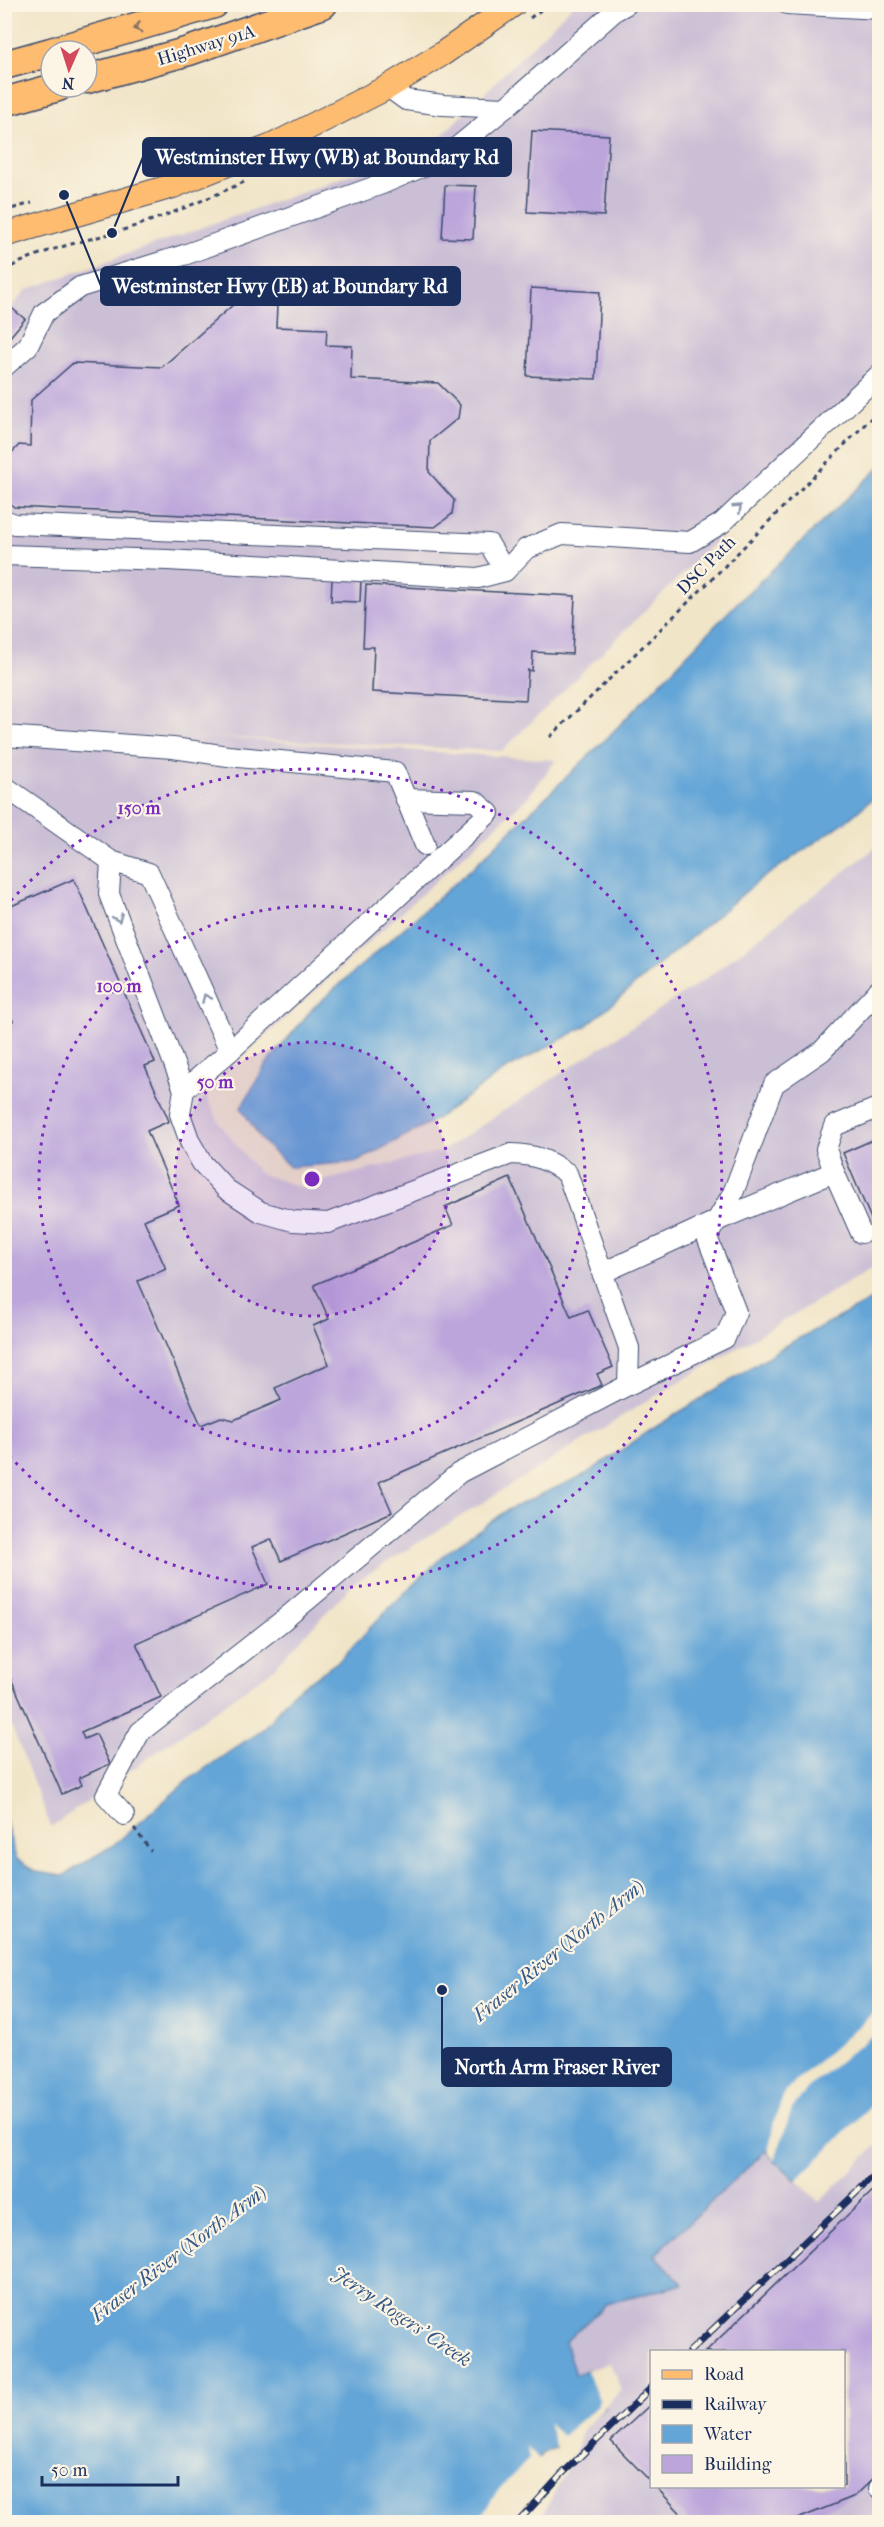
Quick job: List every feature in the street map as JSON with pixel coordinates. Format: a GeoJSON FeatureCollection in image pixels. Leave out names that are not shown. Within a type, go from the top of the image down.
{"type":"FeatureCollection","features":[{"type":"Feature","properties":{"kind":"highway","name":"Highway 91A"},"geometry":{"type":"LineString","coordinates":[[96,39],[214,4]]}},
{"type":"Feature","properties":{"kind":"highway","name":"Highway 91A"},"geometry":{"type":"LineString","coordinates":[[99,76],[189,51],[267,26],[323,4]]}},
{"type":"Feature","properties":{"kind":"highway","name":"Highway 91A"},"geometry":{"type":"LineString","coordinates":[[4,65],[39,55]]}},
{"type":"Feature","properties":{"kind":"highway"},"geometry":{"type":"LineString","coordinates":[[4,102],[39,92]]}},
{"type":"Feature","properties":{"kind":"main road"},"geometry":{"type":"LineString","coordinates":[[6,236],[134,198],[225,166],[290,137],[388,87],[442,54],[514,4]]}},
{"type":"Feature","properties":{"kind":"lane"},"geometry":{"type":"LineString","coordinates":[[4,367],[28,346],[44,313],[81,287],[184,255],[382,184],[445,157],[505,108],[616,10],[627,4]]}},
{"type":"Feature","properties":{"kind":"lane"},"geometry":{"type":"LineString","coordinates":[[787,4],[879,9]]}},
{"type":"Feature","properties":{"kind":"lane"},"geometry":{"type":"LineString","coordinates":[[388,87],[406,100],[443,105],[505,108]]}},
{"type":"Feature","properties":{"kind":"lane"},"geometry":{"type":"LineString","coordinates":[[4,555],[168,560],[478,578],[505,571],[526,549],[561,534],[690,542],[722,523],[879,374]]}},
{"type":"Feature","properties":{"kind":"lane"},"geometry":{"type":"LineString","coordinates":[[4,520],[15,524],[489,544],[505,571]]}},
{"type":"Feature","properties":{"kind":"lane"},"geometry":{"type":"LineString","coordinates":[[4,736],[173,748],[228,756],[395,772],[425,845]]}},
{"type":"Feature","properties":{"kind":"lane"},"geometry":{"type":"LineString","coordinates":[[4,786],[111,861],[149,873],[230,1051]]}},
{"type":"Feature","properties":{"kind":"lane"},"geometry":{"type":"LineString","coordinates":[[184,1090],[230,1051],[489,813],[474,801],[406,799]]}},
{"type":"Feature","properties":{"kind":"lane"},"geometry":{"type":"LineString","coordinates":[[111,861],[109,894],[184,1090],[180,1114],[190,1142],[202,1164],[226,1189],[261,1212],[293,1221],[328,1223],[511,1154],[535,1155],[567,1173],[629,1348],[628,1385]]}},
{"type":"Feature","properties":{"kind":"lane"},"geometry":{"type":"LineString","coordinates":[[124,1815],[106,1795],[140,1732],[280,1622],[459,1473],[628,1385],[725,1338],[736,1312],[707,1237],[733,1193],[774,1084],[822,1051],[879,989]]}},
{"type":"Feature","properties":{"kind":"lane"},"geometry":{"type":"LineString","coordinates":[[861,1233],[826,1149],[834,1126],[879,1107]]}},
{"type":"Feature","properties":{"kind":"lane"},"geometry":{"type":"LineString","coordinates":[[602,1273],[716,1221],[834,1172]]}},
{"type":"Feature","properties":{"kind":"path"},"geometry":{"type":"LineString","coordinates":[[4,208],[11,209],[32,203]]}},
{"type":"Feature","properties":{"kind":"path","name":"DSC Path"},"geometry":{"type":"LineString","coordinates":[[550,737],[710,581],[879,409]]}},
{"type":"Feature","properties":{"kind":"path"},"geometry":{"type":"LineString","coordinates":[[124,1815],[151,1851]]}},
{"type":"Feature","properties":{"kind":"shaded area"},"geometry":{"type":"Polygon","coordinates":[[[573,5],[879,5],[879,381],[502,751],[178,735],[556,760],[527,798],[204,1092],[220,1124],[259,1173],[299,1187],[442,1151],[704,980],[879,845],[879,1264],[632,1410],[355,1582],[271,1671],[51,1827],[5,1710],[5,314],[26,290],[431,146],[573,5]]]}},
{"type":"Feature","properties":{"kind":"shaded area"},"geometry":{"type":"Polygon","coordinates":[[[879,2143],[879,2517],[867,2522],[539,2522],[575,2453],[581,2432],[621,2390],[610,2363],[575,2375],[565,2343],[606,2304],[683,2284],[655,2255],[766,2151],[819,2202],[879,2143]]]}},
{"type":"Feature","properties":{"kind":"water"},"geometry":{"type":"Polygon","coordinates":[[[879,468],[879,793],[849,819],[756,883],[586,1026],[505,1070],[436,1119],[357,1162],[290,1167],[263,1142],[241,1108],[265,1066],[313,1008],[471,869],[607,738],[735,605],[879,468]]]}},
{"type":"Feature","properties":{"kind":"water"},"geometry":{"type":"Polygon","coordinates":[[[879,1296],[879,2103],[800,2184],[765,2151],[655,2255],[683,2284],[606,2304],[565,2342],[575,2375],[589,2369],[606,2406],[557,2447],[545,2452],[491,2508],[481,2522],[5,2522],[4,1817],[16,1858],[36,1872],[63,1876],[115,1844],[187,1781],[264,1728],[291,1694],[340,1660],[383,1614],[446,1553],[507,1510],[586,1474],[651,1430],[788,1344],[879,1296]]]}},
{"type":"Feature","properties":{"kind":"pier"},"geometry":{"type":"Polygon","coordinates":[[[879,2008],[879,2030],[810,2085],[792,2109],[775,2160],[768,2153],[774,2122],[785,2091],[879,2008]]]}},
{"type":"Feature","properties":{"kind":"pier"},"geometry":{"type":"Polygon","coordinates":[[[879,2098],[880,2107],[802,2186],[796,2181],[879,2098]]]}},
{"type":"Feature","properties":{"kind":"pier"},"geometry":{"type":"Polygon","coordinates":[[[592,2368],[608,2404],[558,2450],[547,2422],[562,2436],[596,2407],[600,2401],[586,2370],[592,2368]]]}},
{"type":"Feature","properties":{"kind":"pier"},"geometry":{"type":"Polygon","coordinates":[[[527,2447],[540,2461],[509,2492],[485,2522],[477,2522],[500,2488],[529,2459],[527,2447]]]}},
{"type":"Feature","properties":{"kind":"building"},"geometry":{"type":"Polygon","coordinates":[[[532,131],[609,135],[604,216],[527,212],[532,131]]]}},
{"type":"Feature","properties":{"kind":"building"},"geometry":{"type":"Polygon","coordinates":[[[445,185],[476,186],[473,239],[442,238],[445,185]]]}},
{"type":"Feature","properties":{"kind":"building"},"geometry":{"type":"Polygon","coordinates":[[[531,288],[600,292],[596,379],[527,376],[531,288]]]}},
{"type":"Feature","properties":{"kind":"building"},"geometry":{"type":"Polygon","coordinates":[[[234,304],[277,306],[276,327],[327,329],[326,345],[352,346],[351,379],[438,383],[460,405],[458,418],[430,441],[429,472],[454,500],[452,514],[435,527],[14,507],[4,498],[4,461],[19,445],[30,446],[31,400],[73,363],[162,367],[234,304]]]}},
{"type":"Feature","properties":{"kind":"building"},"geometry":{"type":"Polygon","coordinates":[[[8,305],[25,319],[4,344],[4,309],[8,305]]]}},
{"type":"Feature","properties":{"kind":"building"},"geometry":{"type":"Polygon","coordinates":[[[332,579],[361,580],[360,602],[331,601],[332,579]]]}},
{"type":"Feature","properties":{"kind":"building"},"geometry":{"type":"Polygon","coordinates":[[[366,585],[575,596],[572,654],[533,652],[532,671],[528,670],[526,700],[372,692],[374,647],[363,647],[366,585]]]}},
{"type":"Feature","properties":{"kind":"building"},"geometry":{"type":"Polygon","coordinates":[[[74,879],[155,1062],[145,1066],[169,1121],[147,1131],[179,1205],[144,1220],[166,1269],[138,1281],[201,1425],[221,1417],[234,1420],[281,1400],[275,1388],[329,1364],[313,1326],[329,1319],[314,1285],[453,1225],[445,1207],[510,1178],[571,1317],[588,1310],[613,1367],[597,1374],[602,1385],[379,1482],[392,1512],[281,1561],[271,1539],[252,1547],[268,1584],[136,1643],[161,1697],[81,1732],[84,1739],[96,1734],[110,1764],[79,1778],[82,1785],[62,1794],[5,1665],[5,1025],[13,1021],[4,1002],[4,909],[74,879]]]}},
{"type":"Feature","properties":{"kind":"building"},"geometry":{"type":"Polygon","coordinates":[[[875,1139],[880,1149],[880,1218],[872,1221],[843,1153],[875,1139]]]}},
{"type":"Feature","properties":{"kind":"building"},"geometry":{"type":"Polygon","coordinates":[[[880,2184],[880,2472],[855,2496],[790,2522],[689,2522],[657,2488],[845,2488],[845,2350],[707,2350],[880,2184]]]}},
{"type":"Feature","properties":{"kind":"building"},"geometry":{"type":"Polygon","coordinates":[[[650,2405],[650,2481],[611,2441],[650,2405]]]}},
{"type":"Feature","properties":{"kind":"railway"},"geometry":{"type":"LineString","coordinates":[[691,2350],[880,2170]]}},
{"type":"Feature","properties":{"kind":"railway"},"geometry":{"type":"LineString","coordinates":[[518,2522],[561,2475],[650,2389]]}},
{"type":"Feature","properties":{"kind":"place","name":"Westminster Hwy (EB) at Boundary Rd"},"geometry":{"type":"Point","coordinates":[64,195]}},
{"type":"Feature","properties":{"kind":"place","name":"Westminster Hwy (WB) at Boundary Rd"},"geometry":{"type":"Point","coordinates":[112,233]}},
{"type":"Feature","properties":{"kind":"place","name":"North Arm Fraser River"},"geometry":{"type":"Point","coordinates":[442,1990]}},
{"type":"Feature","properties":{"kind":"water label","name":"Fraser River (North Arm)"},"geometry":{"type":"Point","coordinates":[558,1950]}},
{"type":"Feature","properties":{"kind":"water label","name":"Fraser River (North Arm)"},"geometry":{"type":"Point","coordinates":[178,2253]}},
{"type":"Feature","properties":{"kind":"water label","name":"Jerry Rogers' Creek"},"geometry":{"type":"Point","coordinates":[402,2316]}}]}
